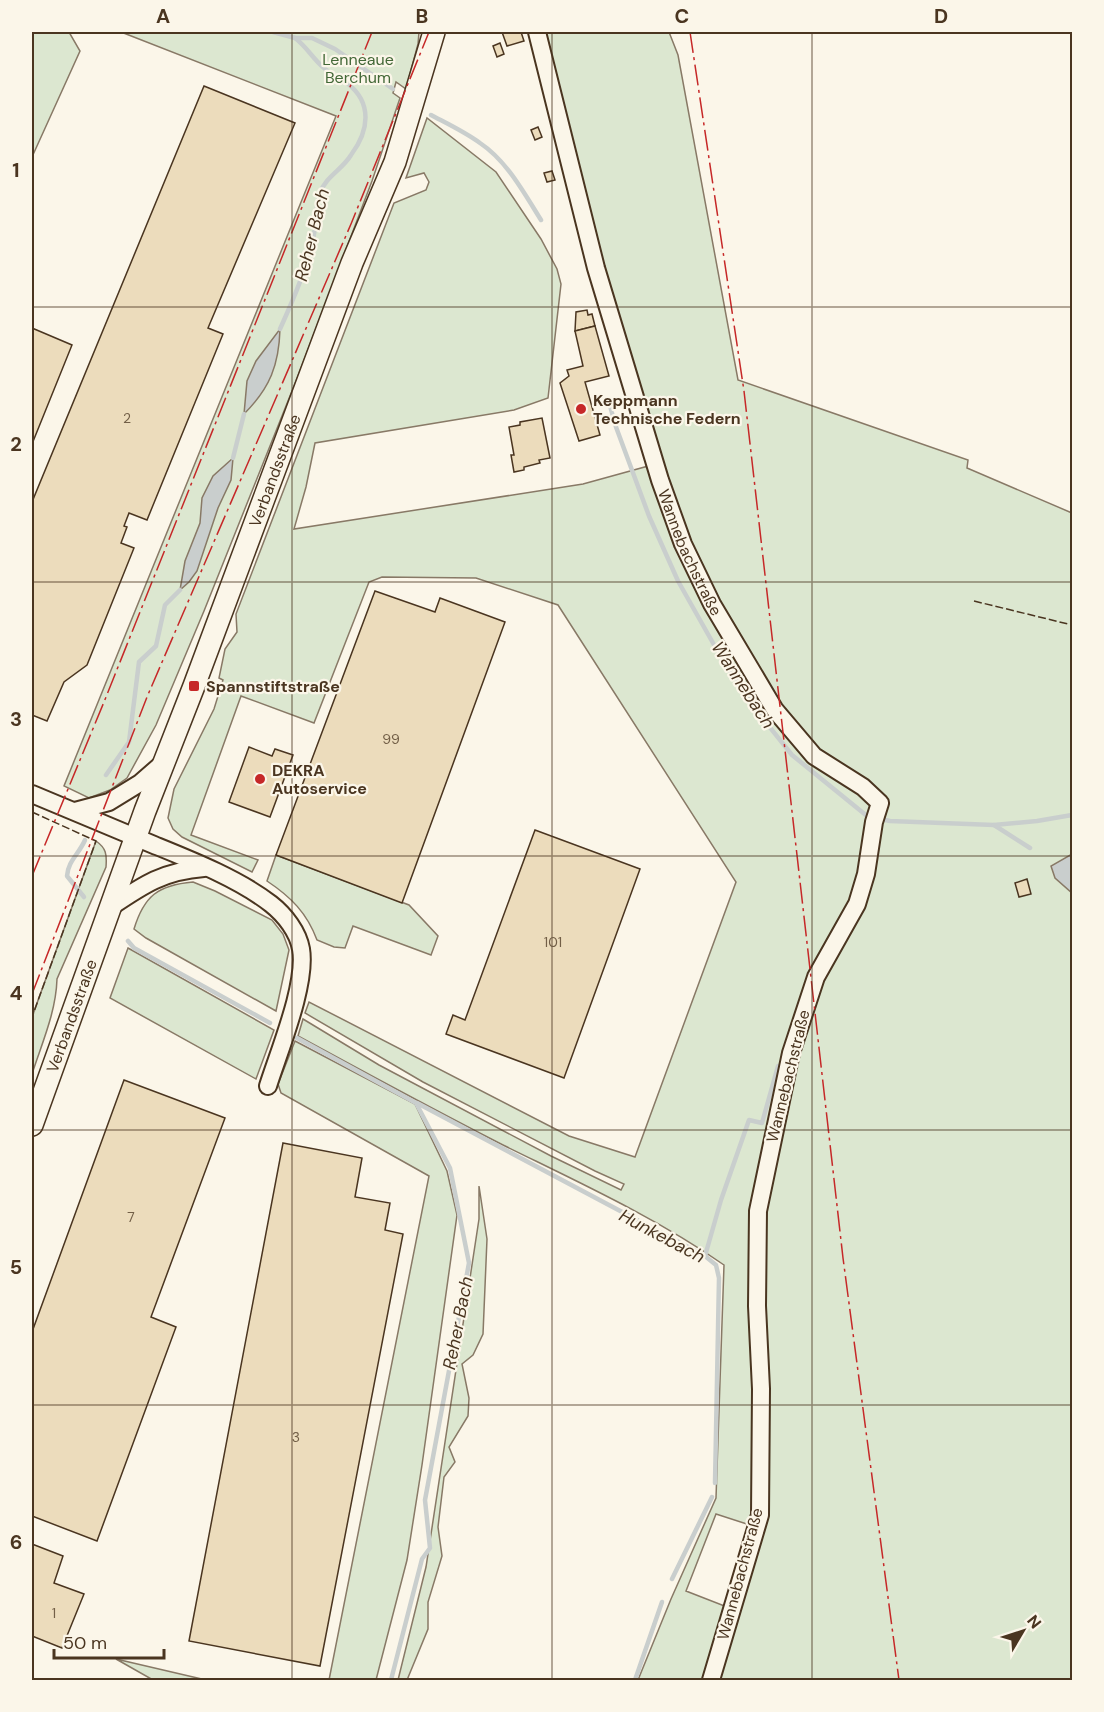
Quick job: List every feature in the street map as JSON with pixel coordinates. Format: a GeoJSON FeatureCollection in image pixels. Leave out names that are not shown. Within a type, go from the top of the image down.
{"type":"FeatureCollection","features":[{"type":"Feature","properties":{"kind":"main road","name":"Verbandsstraße"},"geometry":{"type":"LineString","coordinates":[[32,1125],[135,837],[352,263],[395,162],[434,32]]}},
{"type":"Feature","properties":{"kind":"street","name":"Wannebachstraße"},"geometry":{"type":"LineString","coordinates":[[537,32],[596,268],[660,480],[683,544],[712,604],[775,710],[814,756],[862,787],[880,803],[874,822],[872,849],[857,904],[816,977],[791,1053],[758,1211],[761,1389],[760,1515],[711,1680]]}},
{"type":"Feature","properties":{"kind":"street"},"geometry":{"type":"LineString","coordinates":[[75,811],[109,802],[140,783],[163,763]]}},
{"type":"Feature","properties":{"kind":"street"},"geometry":{"type":"LineString","coordinates":[[32,794],[208,868],[272,905],[286,919],[296,936],[301,951],[298,992],[268,1086]]}},
{"type":"Feature","properties":{"kind":"street"},"geometry":{"type":"LineString","coordinates":[[109,908],[147,882],[186,870],[208,868]]}},
{"type":"Feature","properties":{"kind":"green space"},"geometry":{"type":"Polygon","coordinates":[[[32,32],[69,32],[80,51],[32,157],[32,32]]]}},
{"type":"Feature","properties":{"kind":"green space","name":"Lenneaue Berchum"},"geometry":{"type":"Polygon","coordinates":[[[121,32],[419,32],[406,89],[396,82],[393,93],[400,98],[372,181],[298,376],[156,725],[127,778],[110,790],[89,798],[64,786],[336,116],[121,32]]]}},
{"type":"Feature","properties":{"kind":"green space"},"geometry":{"type":"Polygon","coordinates":[[[541,32],[669,32],[678,55],[738,380],[968,460],[967,468],[1072,513],[1072,1680],[710,1680],[723,1622],[706,1680],[638,1680],[716,1498],[724,1265],[644,1216],[451,1118],[298,1036],[303,1019],[379,1065],[551,1156],[621,1190],[624,1184],[423,1082],[305,1013],[309,1002],[569,1136],[635,1157],[736,882],[558,605],[476,578],[382,577],[369,582],[314,723],[241,696],[191,835],[258,860],[252,872],[182,837],[173,829],[168,818],[174,789],[214,709],[223,680],[219,678],[225,649],[237,632],[236,614],[394,203],[426,190],[429,182],[424,173],[406,178],[427,118],[496,172],[541,239],[557,269],[561,284],[548,398],[514,410],[315,443],[294,529],[583,484],[652,465],[679,546],[709,607],[773,712],[812,758],[861,789],[874,802],[867,849],[853,904],[812,982],[820,983],[862,906],[876,854],[878,823],[885,804],[864,785],[817,753],[777,708],[715,604],[686,543],[663,480],[577,174],[541,32]],[[716,1514],[686,1591],[727,1607],[753,1526],[716,1514]]]}},
{"type":"Feature","properties":{"kind":"green space"},"geometry":{"type":"Polygon","coordinates":[[[96,841],[105,852],[106,867],[57,979],[51,1015],[32,1074],[32,1017],[96,841]]]}},
{"type":"Feature","properties":{"kind":"green space"},"geometry":{"type":"Polygon","coordinates":[[[276,855],[409,905],[438,936],[431,955],[353,926],[345,948],[334,947],[317,940],[297,906],[267,881],[276,855]]]}},
{"type":"Feature","properties":{"kind":"green space"},"geometry":{"type":"Polygon","coordinates":[[[193,882],[272,920],[283,934],[289,950],[276,1011],[134,929],[143,908],[154,894],[170,886],[193,882]]]}},
{"type":"Feature","properties":{"kind":"green space"},"geometry":{"type":"Polygon","coordinates":[[[128,948],[274,1030],[256,1079],[110,998],[128,948]]]}},
{"type":"Feature","properties":{"kind":"green space"},"geometry":{"type":"Polygon","coordinates":[[[295,1041],[415,1104],[447,1171],[457,1215],[407,1560],[376,1680],[329,1680],[429,1176],[281,1093],[278,1084],[295,1041]]]}},
{"type":"Feature","properties":{"kind":"green space"},"geometry":{"type":"Polygon","coordinates":[[[479,1186],[487,1239],[483,1334],[473,1355],[462,1364],[469,1398],[468,1416],[449,1447],[455,1462],[444,1477],[438,1527],[442,1556],[428,1602],[428,1629],[407,1680],[398,1680],[426,1567],[479,1219],[479,1186]]]}},
{"type":"Feature","properties":{"kind":"green space"},"geometry":{"type":"Polygon","coordinates":[[[116,1659],[206,1680],[153,1680],[116,1659]]]}},
{"type":"Feature","properties":{"kind":"shaded area"},"geometry":{"type":"Polygon","coordinates":[[[280,329],[278,354],[267,385],[244,414],[247,381],[256,361],[280,329]]]}},
{"type":"Feature","properties":{"kind":"shaded area"},"geometry":{"type":"Polygon","coordinates":[[[233,458],[231,480],[218,508],[197,571],[180,590],[185,561],[200,523],[202,498],[213,476],[233,458]]]}},
{"type":"Feature","properties":{"kind":"shaded area"},"geometry":{"type":"Polygon","coordinates":[[[1072,854],[1072,893],[1055,878],[1051,866],[1072,854]]]}},
{"type":"Feature","properties":{"kind":"building"},"geometry":{"type":"Polygon","coordinates":[[[502,32],[521,32],[524,41],[507,46],[502,32]]]}},
{"type":"Feature","properties":{"kind":"building"},"geometry":{"type":"Polygon","coordinates":[[[500,43],[504,54],[497,57],[493,46],[500,43]]]}},
{"type":"Feature","properties":{"kind":"building"},"geometry":{"type":"Polygon","coordinates":[[[204,86],[295,123],[208,328],[223,334],[147,520],[129,513],[124,526],[127,527],[121,543],[134,548],[87,665],[64,682],[47,721],[32,715],[32,502],[204,86]]]}},
{"type":"Feature","properties":{"kind":"building"},"geometry":{"type":"Polygon","coordinates":[[[538,127],[542,137],[535,140],[531,130],[538,127]]]}},
{"type":"Feature","properties":{"kind":"building"},"geometry":{"type":"Polygon","coordinates":[[[552,171],[555,180],[547,182],[544,173],[552,171]]]}},
{"type":"Feature","properties":{"kind":"building"},"geometry":{"type":"Polygon","coordinates":[[[587,310],[588,315],[592,314],[595,326],[575,331],[576,312],[587,310]]]}},
{"type":"Feature","properties":{"kind":"building","name":"Keppmann Technische Federn"},"geometry":{"type":"Polygon","coordinates":[[[595,326],[609,376],[585,382],[600,435],[579,441],[560,383],[569,376],[567,370],[583,366],[575,331],[595,326]]]}},
{"type":"Feature","properties":{"kind":"building"},"geometry":{"type":"Polygon","coordinates":[[[32,328],[72,345],[32,444],[32,328]]]}},
{"type":"Feature","properties":{"kind":"building"},"geometry":{"type":"Polygon","coordinates":[[[542,418],[550,458],[539,460],[540,463],[514,472],[511,455],[514,455],[509,427],[520,425],[520,422],[542,418]]]}},
{"type":"Feature","properties":{"kind":"building"},"geometry":{"type":"Polygon","coordinates":[[[375,591],[435,612],[440,598],[505,622],[402,903],[276,855],[375,591]]]}},
{"type":"Feature","properties":{"kind":"building","name":"DEKRA Autoservice"},"geometry":{"type":"Polygon","coordinates":[[[249,747],[272,756],[275,749],[293,755],[270,817],[229,802],[249,747]]]}},
{"type":"Feature","properties":{"kind":"building"},"geometry":{"type":"Polygon","coordinates":[[[535,830],[640,869],[564,1078],[446,1034],[453,1015],[465,1020],[535,830]]]}},
{"type":"Feature","properties":{"kind":"building"},"geometry":{"type":"Polygon","coordinates":[[[1027,879],[1031,894],[1019,897],[1015,883],[1027,879]]]}},
{"type":"Feature","properties":{"kind":"building"},"geometry":{"type":"Polygon","coordinates":[[[124,1080],[225,1118],[151,1317],[176,1327],[97,1541],[32,1516],[32,1332],[124,1080]]]}},
{"type":"Feature","properties":{"kind":"building"},"geometry":{"type":"Polygon","coordinates":[[[283,1143],[362,1158],[355,1197],[390,1203],[385,1230],[403,1234],[320,1666],[189,1641],[283,1143]]]}},
{"type":"Feature","properties":{"kind":"building"},"geometry":{"type":"Polygon","coordinates":[[[32,1544],[63,1556],[54,1583],[84,1594],[62,1648],[32,1636],[32,1544]]]}},
{"type":"Feature","properties":{"kind":"waterway","name":"Wannebach"},"geometry":{"type":"LineString","coordinates":[[273,32],[295,38],[312,38],[335,49],[393,89]]}},
{"type":"Feature","properties":{"kind":"waterway","name":"Reher Bach"},"geometry":{"type":"LineString","coordinates":[[280,329],[308,259],[320,193],[326,182],[357,146],[366,118],[361,99],[355,91],[324,68],[295,38]]}},
{"type":"Feature","properties":{"kind":"waterway","name":"Wannebach"},"geometry":{"type":"LineString","coordinates":[[431,115],[490,150],[514,178],[541,220]]}},
{"type":"Feature","properties":{"kind":"waterway","name":"Wannebach"},"geometry":{"type":"LineString","coordinates":[[608,399],[649,516],[678,581],[722,659],[756,710],[792,755],[867,816],[890,821],[994,825],[1072,815]]}},
{"type":"Feature","properties":{"kind":"waterway","name":"Reher Bach"},"geometry":{"type":"LineString","coordinates":[[233,458],[244,414]]}},
{"type":"Feature","properties":{"kind":"waterway","name":"Reher Bach"},"geometry":{"type":"LineString","coordinates":[[106,775],[129,742],[139,662],[156,646],[165,605],[180,590]]}},
{"type":"Feature","properties":{"kind":"waterway"},"geometry":{"type":"LineString","coordinates":[[994,825],[1030,848]]}},
{"type":"Feature","properties":{"kind":"waterway","name":"Reher Bach"},"geometry":{"type":"LineString","coordinates":[[84,897],[67,876],[69,866],[85,840]]}},
{"type":"Feature","properties":{"kind":"waterway","name":"Reher Bach"},"geometry":{"type":"LineString","coordinates":[[128,941],[134,948],[270,1023]]}},
{"type":"Feature","properties":{"kind":"waterway","name":"Reher Bach"},"geometry":{"type":"LineString","coordinates":[[297,1038],[416,1103],[450,1168],[469,1263],[425,1500],[430,1548],[422,1559],[391,1680]]}},
{"type":"Feature","properties":{"kind":"waterway"},"geometry":{"type":"LineString","coordinates":[[705,1256],[721,1200],[749,1120],[762,1123],[778,1066]]}},
{"type":"Feature","properties":{"kind":"waterway","name":"Hunkebach"},"geometry":{"type":"LineString","coordinates":[[417,1103],[705,1256],[716,1265],[719,1278],[715,1483]]}},
{"type":"Feature","properties":{"kind":"waterway","name":"Hunkebach"},"geometry":{"type":"LineString","coordinates":[[672,1579],[712,1497]]}},
{"type":"Feature","properties":{"kind":"waterway","name":"Hunkebach"},"geometry":{"type":"LineString","coordinates":[[635,1680],[662,1602]]}},
{"type":"Feature","properties":{"kind":"fence"},"geometry":{"type":"LineString","coordinates":[[974,601],[1072,625]]}},
{"type":"Feature","properties":{"kind":"fence"},"geometry":{"type":"LineString","coordinates":[[32,812],[96,841],[32,1017]]}},
{"type":"Feature","properties":{"kind":"power"},"geometry":{"type":"LineString","coordinates":[[32,876],[372,32]]}},
{"type":"Feature","properties":{"kind":"power"},"geometry":{"type":"LineString","coordinates":[[32,994],[147,697],[351,224],[429,32]]}},
{"type":"Feature","properties":{"kind":"power"},"geometry":{"type":"LineString","coordinates":[[690,32],[744,391],[843,1258],[899,1680]]}},
{"type":"Feature","properties":{"kind":"place","name":"Keppmann Technische Federn"},"geometry":{"type":"Point","coordinates":[581,409]}},
{"type":"Feature","properties":{"kind":"place","name":"Spannstiftstraße"},"geometry":{"type":"Point","coordinates":[194,686]}},
{"type":"Feature","properties":{"kind":"place","name":"DEKRA Autoservice"},"geometry":{"type":"Point","coordinates":[260,779]}}]}
